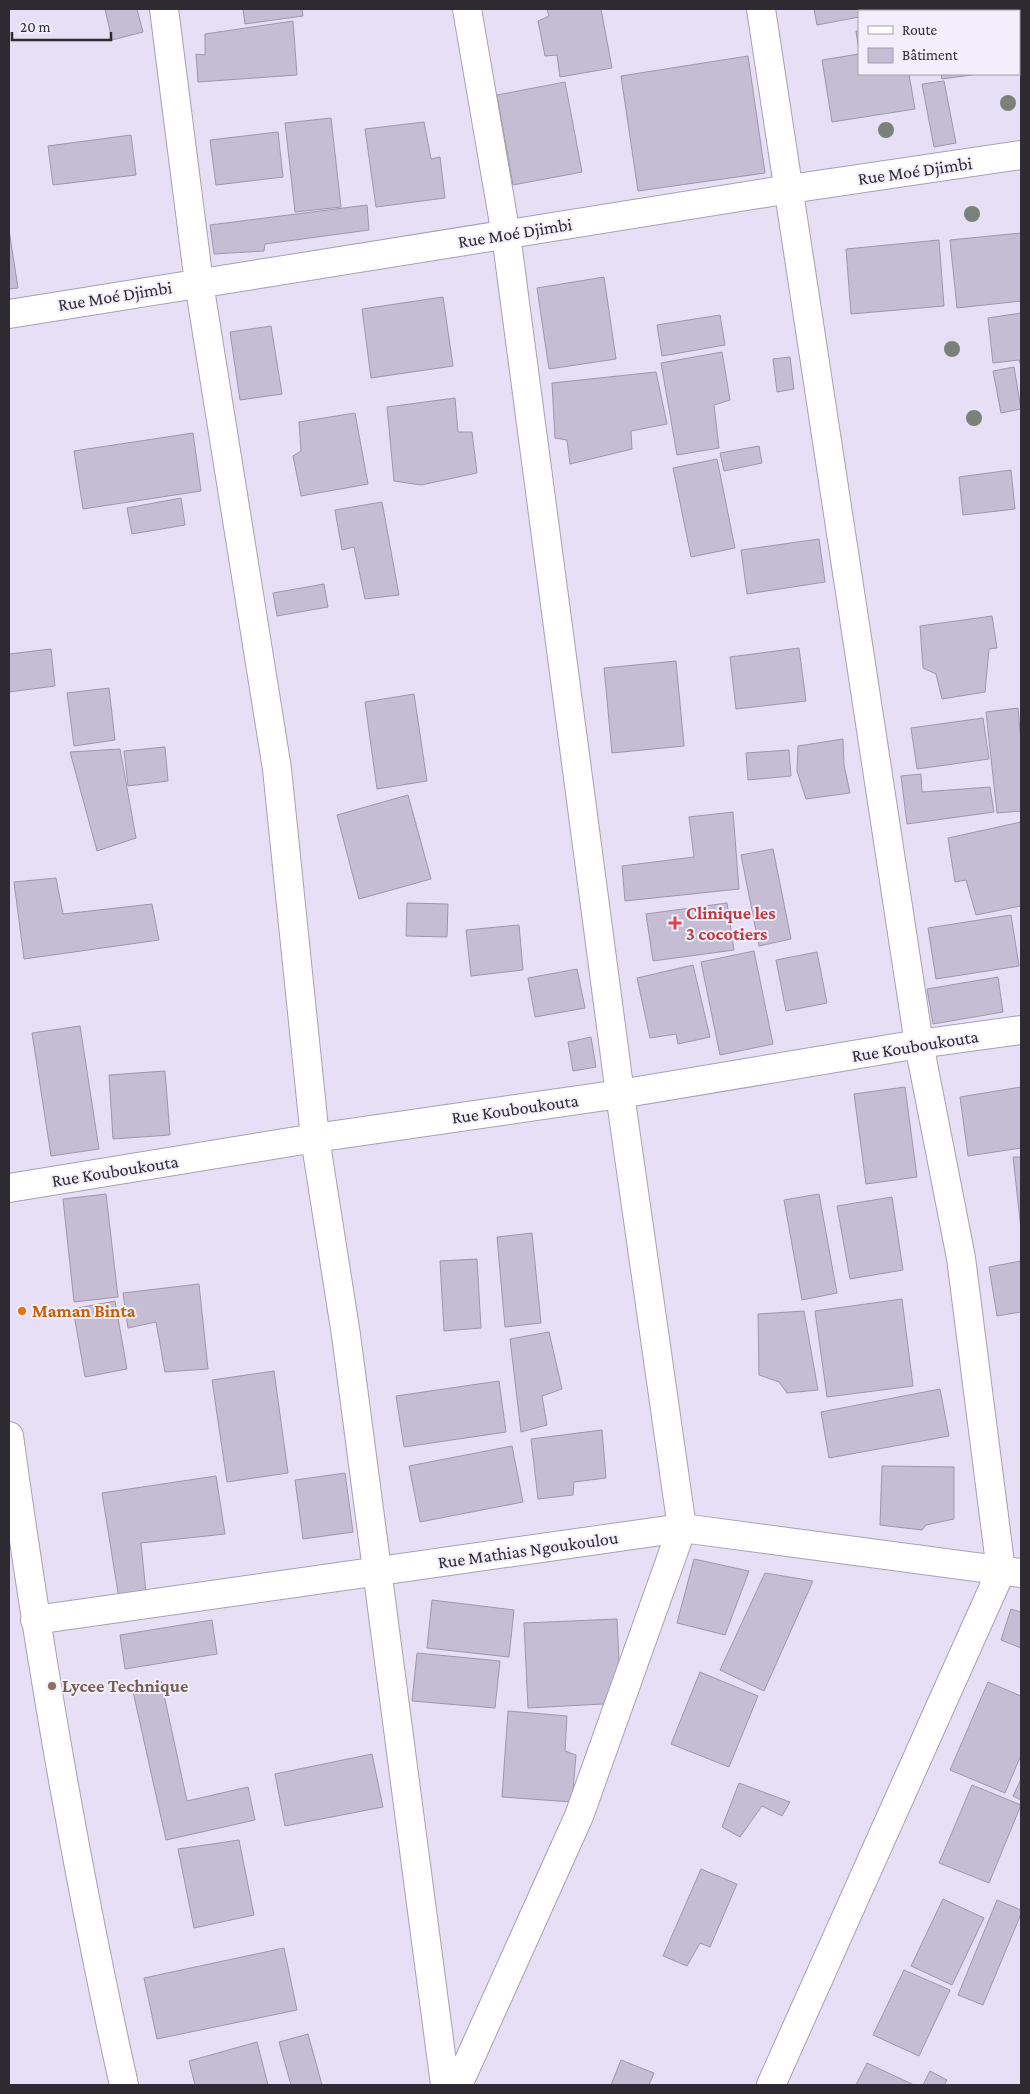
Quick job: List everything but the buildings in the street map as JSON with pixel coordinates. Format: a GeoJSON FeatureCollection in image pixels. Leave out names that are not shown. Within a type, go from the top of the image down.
{"type":"FeatureCollection","features":[{"type":"Feature","properties":{"kind":"main road"},"geometry":{"type":"LineString","coordinates":[[164,9],[199,283],[277,769],[315,1138],[346,1335],[445,2085]]}},
{"type":"Feature","properties":{"kind":"main road"},"geometry":{"type":"LineString","coordinates":[[458,2085],[579,1816],[682,1528],[620,1094],[506,235],[467,9]]}},
{"type":"Feature","properties":{"kind":"main road"},"geometry":{"type":"LineString","coordinates":[[761,9],[790,188],[919,1044],[961,1258],[1011,1572],[771,2085]]}},
{"type":"Feature","properties":{"kind":"main road","name":"Rue Moé Djimbi"},"geometry":{"type":"LineString","coordinates":[[9,314],[790,188],[1021,155]]}},
{"type":"Feature","properties":{"kind":"main road","name":"Rue Kouboukouta"},"geometry":{"type":"LineString","coordinates":[[9,1188],[315,1138],[620,1094],[919,1044],[1021,1030]]}},
{"type":"Feature","properties":{"kind":"main road"},"geometry":{"type":"LineString","coordinates":[[9,1436],[35,1620],[98,1971],[124,2085]]}},
{"type":"Feature","properties":{"kind":"main road","name":"Rue Mathias Ngoukoulou"},"geometry":{"type":"LineString","coordinates":[[35,1620],[682,1528],[1011,1572]]}},
{"type":"Feature","properties":{"kind":"place","name":"Clinique les 3 cocotiers"},"geometry":{"type":"Point","coordinates":[675,923]}},
{"type":"Feature","properties":{"kind":"place","name":"Maman Binta"},"geometry":{"type":"Point","coordinates":[22,1311]}},
{"type":"Feature","properties":{"kind":"place","name":"Lycee Technique"},"geometry":{"type":"Point","coordinates":[52,1686]}}]}
